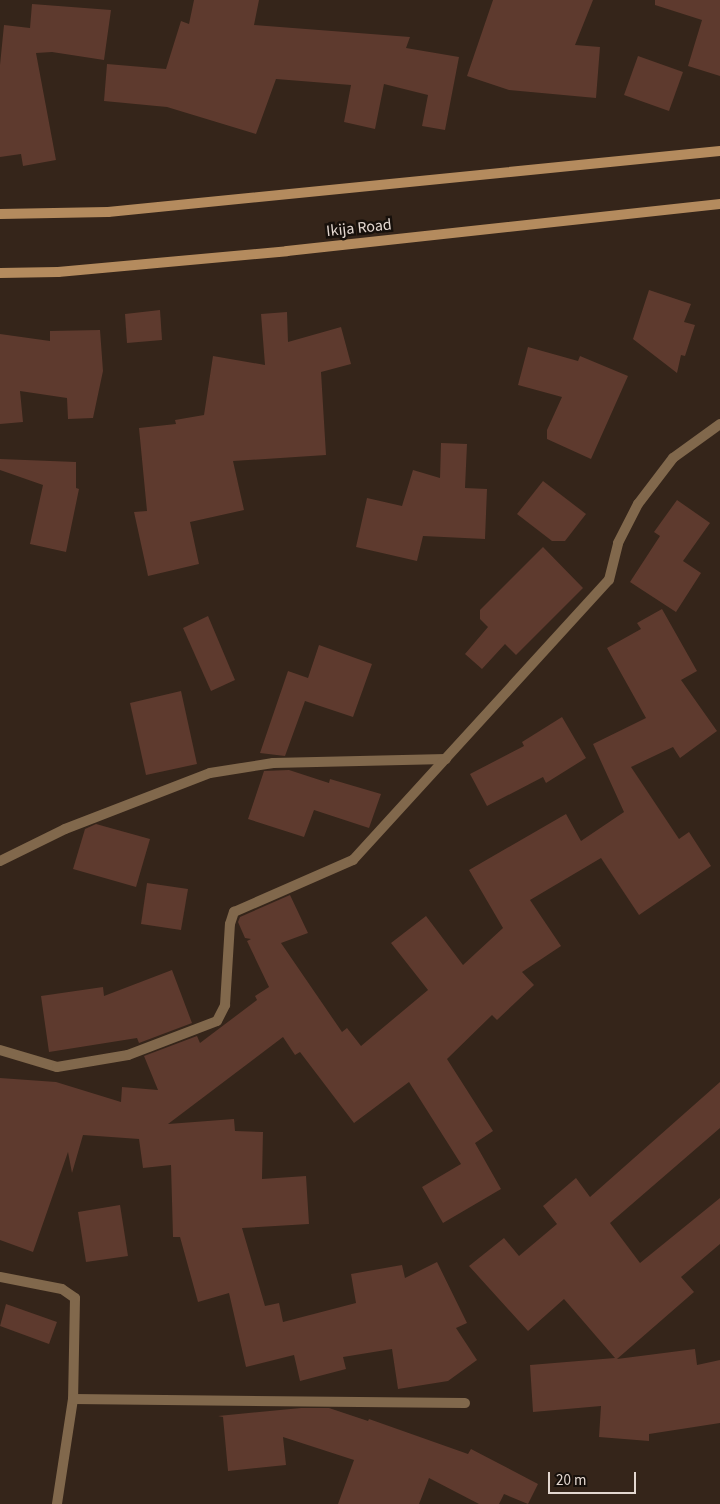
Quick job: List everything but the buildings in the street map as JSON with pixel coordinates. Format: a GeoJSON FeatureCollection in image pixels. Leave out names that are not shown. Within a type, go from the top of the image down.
{"type":"FeatureCollection","features":[{"type":"Feature","properties":{"kind":"street"},"geometry":{"type":"LineString","coordinates":[[0,214],[108,212],[720,151]]}},
{"type":"Feature","properties":{"kind":"street","name":"Ikija Road"},"geometry":{"type":"LineString","coordinates":[[0,272],[58,272],[287,251],[720,204]]}},
{"type":"Feature","properties":{"kind":"street"},"geometry":{"type":"LineString","coordinates":[[0,1050],[57,1067],[128,1055],[217,1021],[225,1005],[230,924],[234,912],[353,860],[609,580],[618,543],[638,504],[673,458],[720,424]]}},
{"type":"Feature","properties":{"kind":"street"},"geometry":{"type":"LineString","coordinates":[[0,861],[65,829],[210,773],[273,763],[446,759]]}},
{"type":"Feature","properties":{"kind":"street"},"geometry":{"type":"LineString","coordinates":[[0,1277],[62,1290],[75,1298],[73,1399],[57,1504]]}},
{"type":"Feature","properties":{"kind":"street"},"geometry":{"type":"LineString","coordinates":[[73,1399],[465,1403]]}}]}
